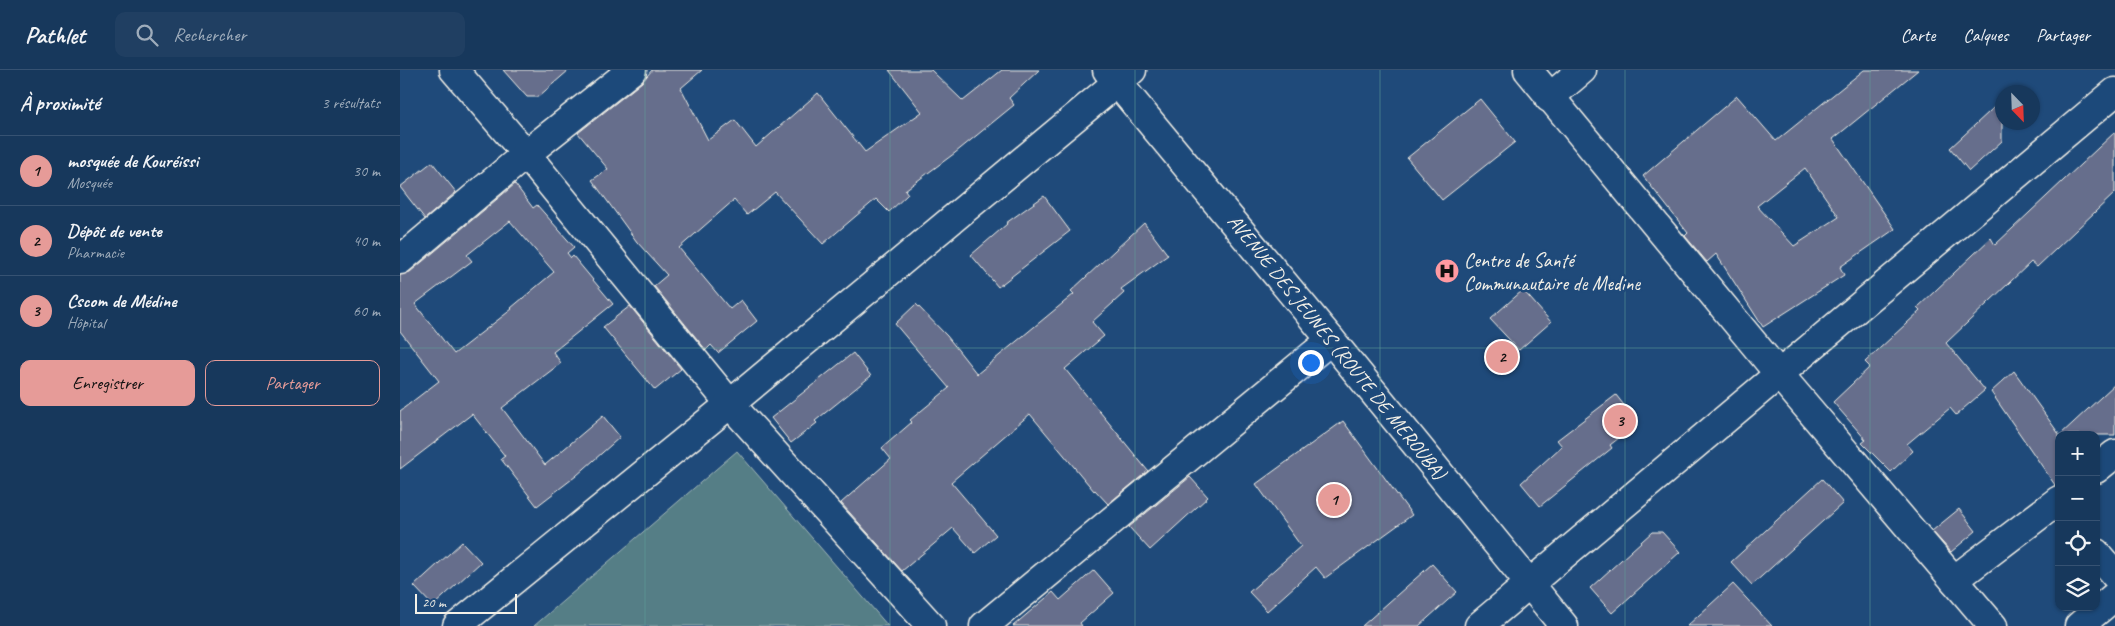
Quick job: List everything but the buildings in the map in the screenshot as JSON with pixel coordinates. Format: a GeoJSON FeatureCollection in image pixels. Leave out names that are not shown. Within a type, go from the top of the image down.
{"type":"FeatureCollection","features":[{"type":"Feature","properties":{"kind":"street"},"geometry":{"type":"LineString","coordinates":[[454,70],[526,154],[730,404],[931,626]]}},
{"type":"Feature","properties":{"kind":"street"},"geometry":{"type":"LineString","coordinates":[[400,260],[526,154],[632,70]]}},
{"type":"Feature","properties":{"kind":"street"},"geometry":{"type":"LineString","coordinates":[[1528,70],[1779,374],[1993,626]]}},
{"type":"Feature","properties":{"kind":"street"},"geometry":{"type":"LineString","coordinates":[[1550,98],[1582,70]]}},
{"type":"Feature","properties":{"kind":"street"},"geometry":{"type":"LineString","coordinates":[[457,626],[730,404],[1119,74]]}},
{"type":"Feature","properties":{"kind":"street","name":"AVENUE DES JEUNES (ROUTE DE MEROUBA)"},"geometry":{"type":"LineString","coordinates":[[1119,74],[1331,340],[1564,626]]}},
{"type":"Feature","properties":{"kind":"street"},"geometry":{"type":"LineString","coordinates":[[1479,626],[2115,92]]}},
{"type":"Feature","properties":{"kind":"street"},"geometry":{"type":"LineString","coordinates":[[984,626],[1331,340]]}},
{"type":"Feature","properties":{"kind":"street"},"geometry":{"type":"LineString","coordinates":[[2100,466],[2115,454]]}},
{"type":"Feature","properties":{"kind":"street"},"geometry":{"type":"LineString","coordinates":[[1954,580],[2055,505]]}},
{"type":"Feature","properties":{"kind":"street"},"geometry":{"type":"LineString","coordinates":[[2100,558],[2115,576]]}},
{"type":"Feature","properties":{"kind":"street"},"geometry":{"type":"LineString","coordinates":[[2079,626],[2115,596]]}},
{"type":"Feature","properties":{"kind":"green space"},"geometry":{"type":"Polygon","coordinates":[[[737,451],[888,626],[534,626],[737,451]]]}},
{"type":"Feature","properties":{"kind":"place","name":"Centre de Santé Communautaire de Medine"},"geometry":{"type":"Point","coordinates":[1447,271]}},
{"type":"Feature","properties":{"kind":"place","name":"Dépôt de vente"},"geometry":{"type":"Point","coordinates":[1502,357]}},
{"type":"Feature","properties":{"kind":"place","name":"Cscom de Médine"},"geometry":{"type":"Point","coordinates":[1620,421]}},
{"type":"Feature","properties":{"kind":"place","name":"mosquée de Kouréissi"},"geometry":{"type":"Point","coordinates":[1334,500]}}]}
